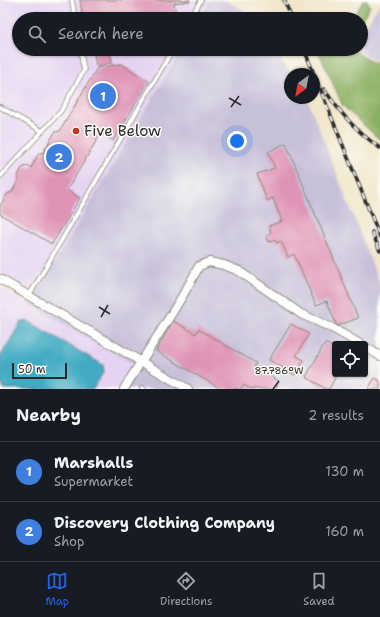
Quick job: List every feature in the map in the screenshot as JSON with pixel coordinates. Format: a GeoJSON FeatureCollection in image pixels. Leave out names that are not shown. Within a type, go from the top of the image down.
{"type":"FeatureCollection","features":[{"type":"Feature","properties":{"kind":"street"},"geometry":{"type":"LineString","coordinates":[[124,389],[140,362],[166,324],[199,266],[209,262],[224,264],[239,271],[301,314],[332,328],[355,341]]}},
{"type":"Feature","properties":{"kind":"street"},"geometry":{"type":"LineString","coordinates":[[0,279],[188,389]]}},
{"type":"Feature","properties":{"kind":"street"},"geometry":{"type":"LineString","coordinates":[[368,349],[380,356]]}},
{"type":"Feature","properties":{"kind":"lane"},"geometry":{"type":"LineString","coordinates":[[72,0],[74,12]]}},
{"type":"Feature","properties":{"kind":"lane"},"geometry":{"type":"LineString","coordinates":[[194,12],[201,0]]}},
{"type":"Feature","properties":{"kind":"lane"},"geometry":{"type":"LineString","coordinates":[[0,177],[61,111],[84,70],[81,56]]}},
{"type":"Feature","properties":{"kind":"lane"},"geometry":{"type":"LineString","coordinates":[[29,296],[169,56]]}},
{"type":"Feature","properties":{"kind":"lane"},"geometry":{"type":"LineString","coordinates":[[0,107],[42,131]]}},
{"type":"Feature","properties":{"kind":"shaded area"},"geometry":{"type":"Polygon","coordinates":[[[0,0],[211,0],[203,12],[12,12],[12,56],[178,56],[36,294],[0,273],[0,0]]]}},
{"type":"Feature","properties":{"kind":"shaded area"},"geometry":{"type":"Polygon","coordinates":[[[211,0],[223,0],[242,9],[244,12],[204,12],[211,0]]]}},
{"type":"Feature","properties":{"kind":"shaded area"},"geometry":{"type":"Polygon","coordinates":[[[380,2],[380,64],[367,56],[368,23],[380,2]]]}},
{"type":"Feature","properties":{"kind":"shaded area"},"geometry":{"type":"Polygon","coordinates":[[[178,56],[277,56],[286,68],[284,68],[284,104],[309,104],[380,284],[380,389],[121,389],[135,365],[30,304],[178,56]]]}},
{"type":"Feature","properties":{"kind":"shaded area"},"geometry":{"type":"Polygon","coordinates":[[[0,286],[135,365],[121,389],[0,389],[0,286]]]}},
{"type":"Feature","properties":{"kind":"green space"},"geometry":{"type":"Polygon","coordinates":[[[364,0],[367,0],[370,6],[366,12],[356,12],[364,0]]]}},
{"type":"Feature","properties":{"kind":"green space"},"geometry":{"type":"Polygon","coordinates":[[[320,56],[362,56],[380,67],[380,140],[343,106],[320,56]]]}},
{"type":"Feature","properties":{"kind":"water"},"geometry":{"type":"Polygon","coordinates":[[[28,321],[103,365],[104,371],[93,389],[4,389],[0,380],[0,357],[21,322],[28,321]]]}},
{"type":"Feature","properties":{"kind":"building"},"geometry":{"type":"Polygon","coordinates":[[[80,0],[190,0],[174,3],[176,12],[82,12],[80,0]]]}},
{"type":"Feature","properties":{"kind":"building"},"geometry":{"type":"Polygon","coordinates":[[[94,56],[111,56],[112,63],[96,66],[94,56]]]}},
{"type":"Feature","properties":{"kind":"building"},"geometry":{"type":"Polygon","coordinates":[[[121,64],[149,81],[113,141],[101,133],[67,190],[80,198],[52,244],[0,214],[0,206],[7,194],[12,192],[18,181],[18,176],[22,168],[27,166],[31,168],[39,153],[43,153],[55,132],[60,131],[97,68],[121,64]]]}},
{"type":"Feature","properties":{"kind":"building"},"geometry":{"type":"Polygon","coordinates":[[[286,143],[358,318],[337,326],[327,301],[316,305],[294,254],[288,257],[281,241],[277,243],[275,240],[269,242],[266,236],[271,232],[269,226],[282,221],[273,198],[267,201],[257,174],[275,168],[268,152],[286,143]]]}},
{"type":"Feature","properties":{"kind":"building"},"geometry":{"type":"Polygon","coordinates":[[[173,321],[196,334],[198,329],[256,363],[254,367],[279,381],[275,389],[251,389],[243,385],[241,389],[221,389],[156,351],[173,321]]]}},
{"type":"Feature","properties":{"kind":"building"},"geometry":{"type":"Polygon","coordinates":[[[291,324],[309,334],[296,356],[304,360],[295,375],[269,360],[291,324]]]}},
{"type":"Feature","properties":{"kind":"building"},"geometry":{"type":"Polygon","coordinates":[[[325,343],[332,346],[332,377],[335,377],[329,389],[326,389],[306,377],[325,343]]]}},
{"type":"Feature","properties":{"kind":"building"},"geometry":{"type":"Polygon","coordinates":[[[375,378],[380,381],[380,389],[368,389],[375,378]]]}},
{"type":"Feature","properties":{"kind":"railway"},"geometry":{"type":"LineString","coordinates":[[284,0],[289,12]]}},
{"type":"Feature","properties":{"kind":"railway"},"geometry":{"type":"LineString","coordinates":[[307,56],[380,237]]}},
{"type":"Feature","properties":{"kind":"railway"},"geometry":{"type":"LineString","coordinates":[[324,89],[349,121],[363,135],[380,148]]}},
{"type":"Feature","properties":{"kind":"railway"},"geometry":{"type":"LineString","coordinates":[[372,232],[380,251]]}},
{"type":"Feature","properties":{"kind":"place","name":"Marshalls"},"geometry":{"type":"Point","coordinates":[103,96]}},
{"type":"Feature","properties":{"kind":"place","name":"Five Below"},"geometry":{"type":"Point","coordinates":[76,131]}},
{"type":"Feature","properties":{"kind":"place","name":"Discovery Clothing Company"},"geometry":{"type":"Point","coordinates":[59,157]}}]}
